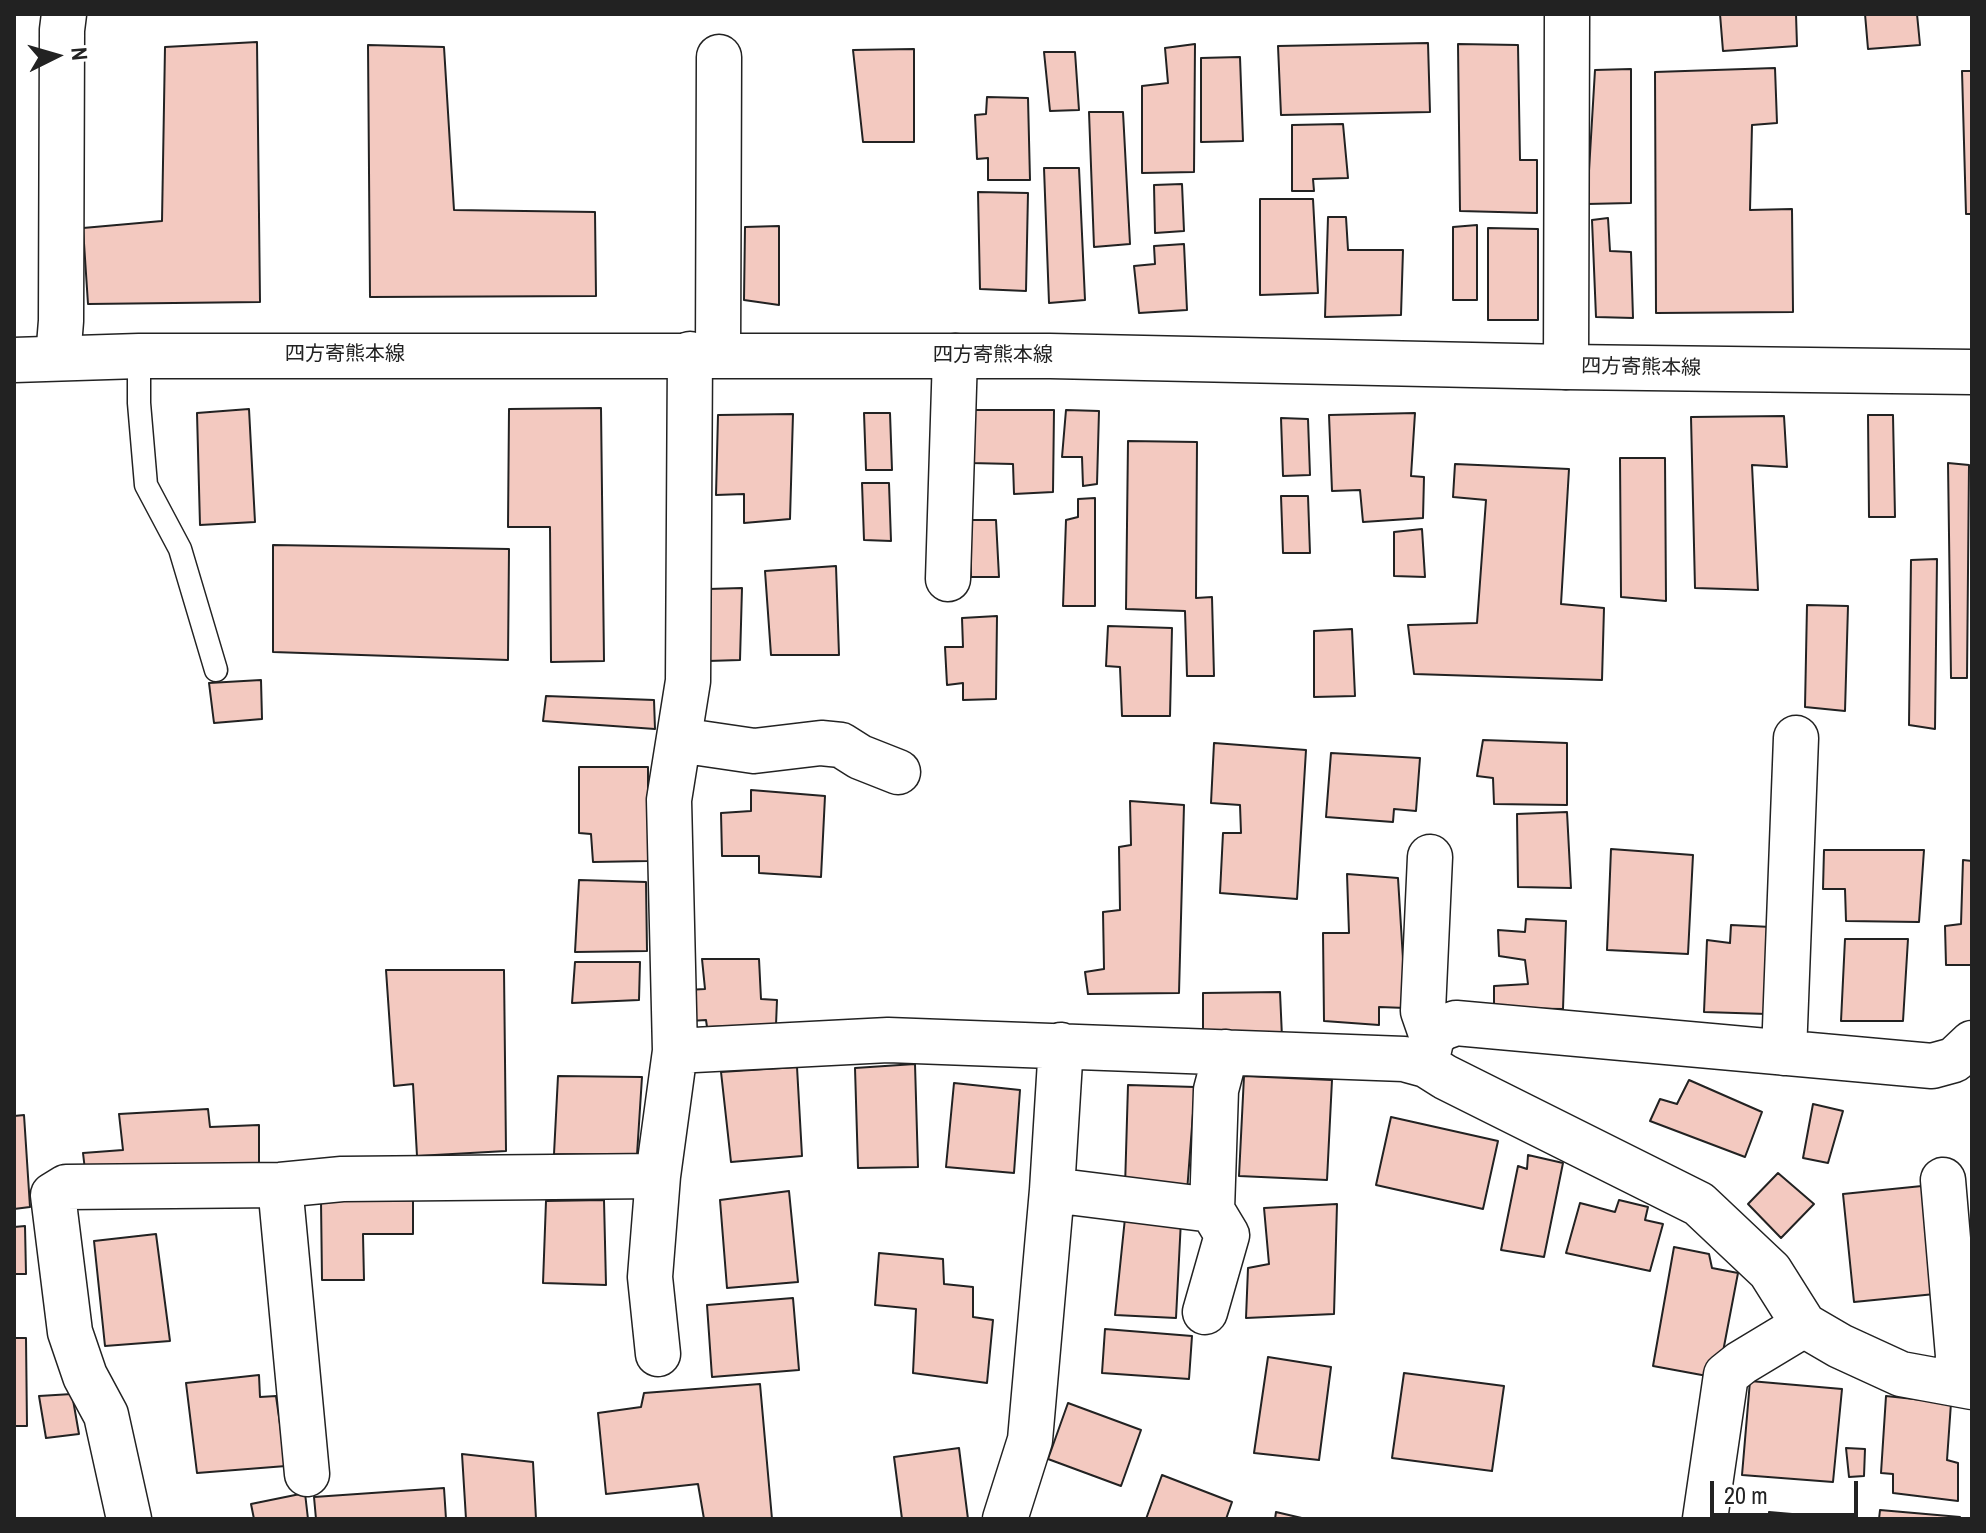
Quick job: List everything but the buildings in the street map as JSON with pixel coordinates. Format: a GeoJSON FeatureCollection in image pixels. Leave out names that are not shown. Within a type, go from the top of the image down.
{"type":"FeatureCollection","features":[{"type":"Feature","properties":{"kind":"street"},"geometry":{"type":"LineString","coordinates":[[58,358],[64,14]]}},
{"type":"Feature","properties":{"kind":"street"},"geometry":{"type":"LineString","coordinates":[[1566,367],[1567,14]]}},
{"type":"Feature","properties":{"kind":"street"},"geometry":{"type":"LineString","coordinates":[[658,1354],[650,1277],[658,1176],[675,1051],[669,800],[688,681],[719,57]]}},
{"type":"Feature","properties":{"kind":"street","name":"四方寄熊本線"},"geometry":{"type":"LineString","coordinates":[[14,360],[139,356],[955,356],[1972,372]]}},
{"type":"Feature","properties":{"kind":"street"},"geometry":{"type":"LineString","coordinates":[[948,579],[955,356]]}},
{"type":"Feature","properties":{"kind":"street"},"geometry":{"type":"LineString","coordinates":[[1784,1053],[1796,738]]}},
{"type":"Feature","properties":{"kind":"street"},"geometry":{"type":"LineString","coordinates":[[679,740],[754,751],[821,743],[841,745],[860,757],[898,772]]}},
{"type":"Feature","properties":{"kind":"street"},"geometry":{"type":"LineString","coordinates":[[1430,857],[1423,1011],[1429,1051],[1459,1084],[1699,1204],[1770,1271],[1804,1325],[1840,1346],[1901,1374],[1964,1385],[1958,1356],[1943,1180]]}},
{"type":"Feature","properties":{"kind":"street"},"geometry":{"type":"LineString","coordinates":[[675,1051],[888,1040],[1404,1059],[1429,1051],[1442,1028],[1456,1023],[1932,1066],[1954,1060],[1972,1043]]}},
{"type":"Feature","properties":{"kind":"street"},"geometry":{"type":"LineString","coordinates":[[1005,1519],[1030,1440],[1061,1045]]}},
{"type":"Feature","properties":{"kind":"street"},"geometry":{"type":"LineString","coordinates":[[1205,1312],[1227,1235],[1212,1210],[1216,1090],[1226,1052]]}},
{"type":"Feature","properties":{"kind":"street"},"geometry":{"type":"LineString","coordinates":[[129,1519],[106,1415],[85,1376],[70,1332],[53,1195],[66,1187],[280,1185],[342,1179],[658,1176]]}},
{"type":"Feature","properties":{"kind":"street"},"geometry":{"type":"LineString","coordinates":[[280,1185],[307,1474]]}},
{"type":"Feature","properties":{"kind":"street"},"geometry":{"type":"LineString","coordinates":[[1052,1190],[1212,1210]]}},
{"type":"Feature","properties":{"kind":"street"},"geometry":{"type":"LineString","coordinates":[[1705,1519],[1726,1375],[1804,1325]]}},
{"type":"Feature","properties":{"kind":"lane"},"geometry":{"type":"LineString","coordinates":[[139,356],[139,403],[146,485],[180,549],[216,670]]}}]}
